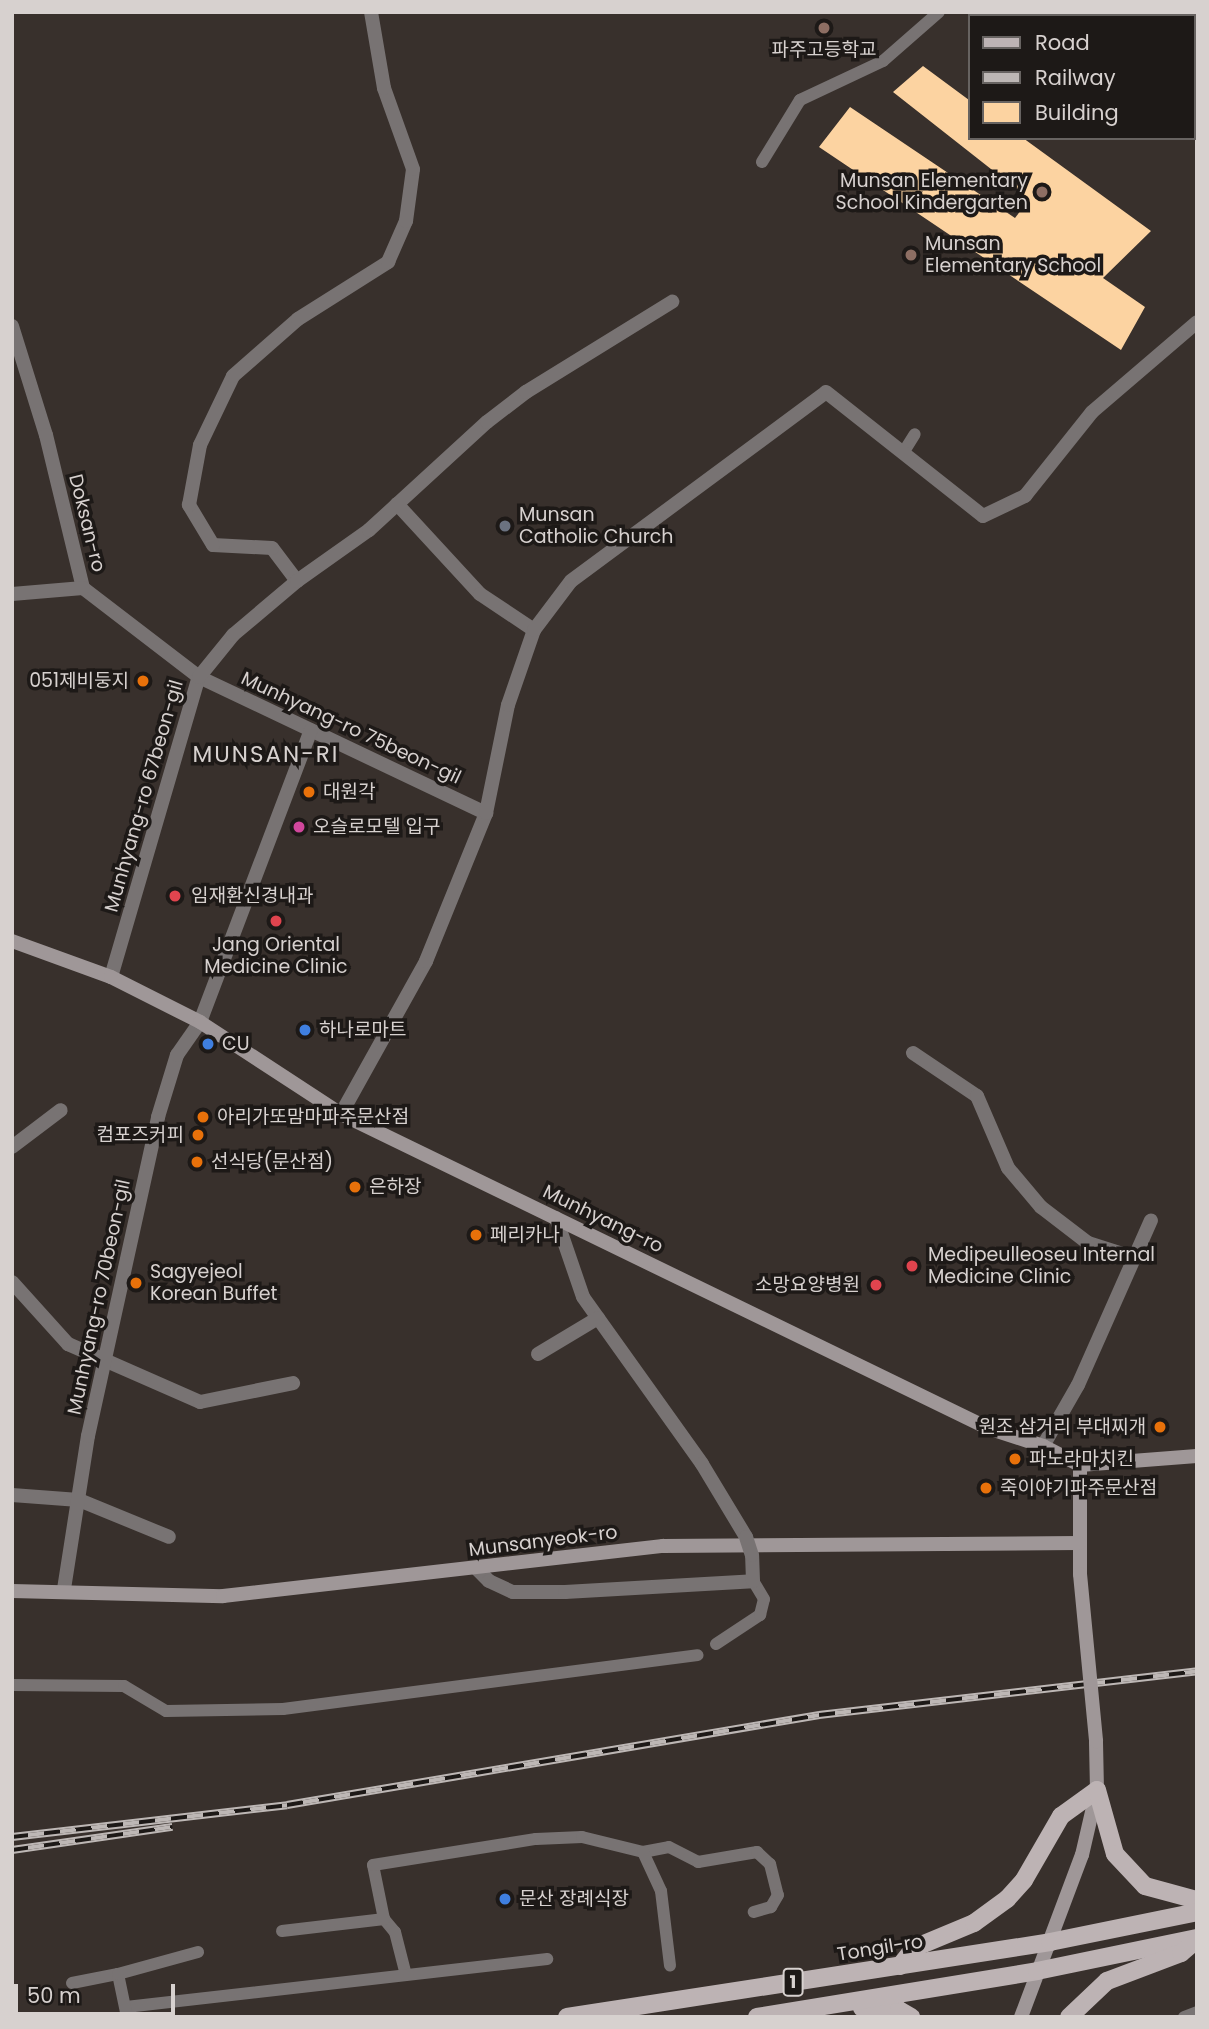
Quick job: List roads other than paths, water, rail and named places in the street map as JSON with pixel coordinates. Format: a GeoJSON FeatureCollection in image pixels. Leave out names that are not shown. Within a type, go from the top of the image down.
{"type":"FeatureCollection","features":[{"type":"Feature","properties":{"kind":"main road","name":"Munhyang-ro"},"geometry":{"type":"LineString","coordinates":[[12,941],[111,977],[200,1022],[341,1114],[988,1428],[1043,1446],[1080,1465]]}},
{"type":"Feature","properties":{"kind":"main road"},"geometry":{"type":"LineString","coordinates":[[1021,2017],[1082,1855],[1097,1790],[1096,1741],[1080,1574],[1080,1465],[1197,1456]]}},
{"type":"Feature","properties":{"kind":"main road","name":"Munsanyeok-ro"},"geometry":{"type":"LineString","coordinates":[[12,1591],[223,1595],[663,1546],[1079,1542]]}},
{"type":"Feature","properties":{"kind":"main road"},"geometry":{"type":"LineString","coordinates":[[1097,1790],[1115,1854],[1145,1886],[1197,1900]]}},
{"type":"Feature","properties":{"kind":"main road"},"geometry":{"type":"LineString","coordinates":[[900,1966],[914,1948],[974,1923],[1007,1899],[1024,1880],[1061,1816],[1097,1790]]}},
{"type":"Feature","properties":{"kind":"main road","name":"Tongil-ro"},"geometry":{"type":"LineString","coordinates":[[567,2017],[1050,1942],[1197,1912]]}},
{"type":"Feature","properties":{"kind":"main road"},"geometry":{"type":"LineString","coordinates":[[1069,2017],[1107,1981],[1181,1953],[1197,1939]]}},
{"type":"Feature","properties":{"kind":"main road","name":"1"},"geometry":{"type":"LineString","coordinates":[[757,2017],[1037,1971],[1197,1939]]}},
{"type":"Feature","properties":{"kind":"main road"},"geometry":{"type":"LineString","coordinates":[[845,2004],[899,2010],[911,2017]]}},
{"type":"Feature","properties":{"kind":"street"},"geometry":{"type":"LineString","coordinates":[[297,581],[272,548],[214,545],[190,505],[200,445],[233,376],[298,319],[388,262],[405,221],[413,169],[384,88],[371,12]]}},
{"type":"Feature","properties":{"kind":"street","name":"Munhyang-ro 67beon-gil"},"geometry":{"type":"LineString","coordinates":[[111,977],[199,677],[233,635],[297,581],[397,504],[461,443],[526,392],[672,302]]}},
{"type":"Feature","properties":{"kind":"street"},"geometry":{"type":"LineString","coordinates":[[341,1114],[426,961],[486,813],[508,705],[534,630],[570,581],[826,392],[984,516],[1025,496],[1092,412],[1197,322]]}},
{"type":"Feature","properties":{"kind":"street","name":"Doksan-ro"},"geometry":{"type":"LineString","coordinates":[[12,326],[46,435],[83,589],[199,677]]}},
{"type":"Feature","properties":{"kind":"street"},"geometry":{"type":"LineString","coordinates":[[397,504],[480,594],[534,630]]}},
{"type":"Feature","properties":{"kind":"street"},"geometry":{"type":"LineString","coordinates":[[12,594],[83,589]]}},
{"type":"Feature","properties":{"kind":"street","name":"Munhyang-ro 75beon-gil"},"geometry":{"type":"LineString","coordinates":[[199,677],[486,813]]}},
{"type":"Feature","properties":{"kind":"street","name":"Munhyang-ro 70beon-gil"},"geometry":{"type":"LineString","coordinates":[[65,1590],[105,1362],[158,1117],[177,1055],[200,1022],[311,730]]}},
{"type":"Feature","properties":{"kind":"street"},"geometry":{"type":"LineString","coordinates":[[914,1053],[977,1096],[1008,1168],[1041,1208],[1088,1244],[1132,1257]]}},
{"type":"Feature","properties":{"kind":"street"},"geometry":{"type":"LineString","coordinates":[[12,1147],[61,1110]]}},
{"type":"Feature","properties":{"kind":"street"},"geometry":{"type":"LineString","coordinates":[[476,1568],[489,1581],[513,1592],[754,1581],[752,1555],[746,1537],[702,1464],[583,1297],[555,1218]]}},
{"type":"Feature","properties":{"kind":"street"},"geometry":{"type":"LineString","coordinates":[[1043,1446],[1078,1385],[1132,1257],[1151,1220]]}},
{"type":"Feature","properties":{"kind":"street"},"geometry":{"type":"LineString","coordinates":[[12,1282],[68,1344],[200,1402],[293,1383]]}},
{"type":"Feature","properties":{"kind":"street"},"geometry":{"type":"LineString","coordinates":[[538,1354],[598,1318]]}},
{"type":"Feature","properties":{"kind":"street"},"geometry":{"type":"LineString","coordinates":[[12,1494],[79,1500],[169,1537]]}},
{"type":"Feature","properties":{"kind":"lane"},"geometry":{"type":"LineString","coordinates":[[762,162],[800,100],[883,61],[939,12]]}},
{"type":"Feature","properties":{"kind":"lane"},"geometry":{"type":"LineString","coordinates":[[903,453],[915,434]]}},
{"type":"Feature","properties":{"kind":"lane"},"geometry":{"type":"LineString","coordinates":[[716,1644],[760,1615],[764,1599],[754,1581]]}},
{"type":"Feature","properties":{"kind":"lane"},"geometry":{"type":"LineString","coordinates":[[12,1685],[124,1686],[166,1711],[283,1709],[697,1655]]}},
{"type":"Feature","properties":{"kind":"lane"},"geometry":{"type":"LineString","coordinates":[[406,1975],[395,1932],[384,1919],[373,1865],[536,1839],[582,1837],[643,1852],[669,1847],[698,1862],[757,1852],[770,1864],[778,1895],[771,1907],[754,1912]]}},
{"type":"Feature","properties":{"kind":"lane"},"geometry":{"type":"LineString","coordinates":[[643,1852],[661,1892],[670,1965]]}},
{"type":"Feature","properties":{"kind":"lane"},"geometry":{"type":"LineString","coordinates":[[282,1931],[384,1919]]}},
{"type":"Feature","properties":{"kind":"lane"},"geometry":{"type":"LineString","coordinates":[[72,1983],[118,1974],[198,1952]]}},
{"type":"Feature","properties":{"kind":"lane"},"geometry":{"type":"LineString","coordinates":[[118,1974],[126,2012],[547,1959]]}},
{"type":"Feature","properties":{"kind":"lane"},"geometry":{"type":"LineString","coordinates":[[1184,2017],[1197,2012]]}},
{"type":"Feature","properties":{"kind":"railway"},"geometry":{"type":"LineString","coordinates":[[12,1837],[287,1805],[819,1715],[1197,1671]]}},
{"type":"Feature","properties":{"kind":"railway"},"geometry":{"type":"LineString","coordinates":[[12,1850],[172,1827]]}},
{"type":"Feature","properties":{"kind":"place","name":"파주고등학교"},"geometry":{"type":"Point","coordinates":[824,28]}},
{"type":"Feature","properties":{"kind":"place","name":"Munsan Elementary School Kindergarten"},"geometry":{"type":"Point","coordinates":[1042,192]}},
{"type":"Feature","properties":{"kind":"place","name":"Munsan Elementary School"},"geometry":{"type":"Point","coordinates":[911,255]}},
{"type":"Feature","properties":{"kind":"place","name":"Munsan Catholic Church"},"geometry":{"type":"Point","coordinates":[505,526]}},
{"type":"Feature","properties":{"kind":"place","name":"051제비둥지"},"geometry":{"type":"Point","coordinates":[143,681]}},
{"type":"Feature","properties":{"kind":"place","name":"대원각"},"geometry":{"type":"Point","coordinates":[309,792]}},
{"type":"Feature","properties":{"kind":"place","name":"오슬로모텔 입구"},"geometry":{"type":"Point","coordinates":[299,827]}},
{"type":"Feature","properties":{"kind":"place","name":"임재환신경내과"},"geometry":{"type":"Point","coordinates":[175,896]}},
{"type":"Feature","properties":{"kind":"place","name":"Jang Oriental Medicine Clinic"},"geometry":{"type":"Point","coordinates":[276,921]}},
{"type":"Feature","properties":{"kind":"place","name":"하나로마트"},"geometry":{"type":"Point","coordinates":[305,1030]}},
{"type":"Feature","properties":{"kind":"place","name":"CU"},"geometry":{"type":"Point","coordinates":[208,1044]}},
{"type":"Feature","properties":{"kind":"place","name":"아리가또맘마파주문산점"},"geometry":{"type":"Point","coordinates":[203,1117]}},
{"type":"Feature","properties":{"kind":"place","name":"컴포즈커피"},"geometry":{"type":"Point","coordinates":[198,1135]}},
{"type":"Feature","properties":{"kind":"place","name":"선식당(문산점)"},"geometry":{"type":"Point","coordinates":[197,1162]}},
{"type":"Feature","properties":{"kind":"place","name":"은하장"},"geometry":{"type":"Point","coordinates":[355,1187]}},
{"type":"Feature","properties":{"kind":"place","name":"페리카나"},"geometry":{"type":"Point","coordinates":[476,1235]}},
{"type":"Feature","properties":{"kind":"place","name":"Medipeulleoseu Internal Medicine Clinic"},"geometry":{"type":"Point","coordinates":[912,1266]}},
{"type":"Feature","properties":{"kind":"place","name":"Sagyejeol Korean Buffet"},"geometry":{"type":"Point","coordinates":[136,1283]}},
{"type":"Feature","properties":{"kind":"place","name":"소망요양병원"},"geometry":{"type":"Point","coordinates":[876,1285]}},
{"type":"Feature","properties":{"kind":"place","name":"원조 삼거리 부대찌개"},"geometry":{"type":"Point","coordinates":[1160,1427]}},
{"type":"Feature","properties":{"kind":"place","name":"파노라마치킨"},"geometry":{"type":"Point","coordinates":[1015,1459]}},
{"type":"Feature","properties":{"kind":"place","name":"죽이야기파주문산점"},"geometry":{"type":"Point","coordinates":[986,1488]}},
{"type":"Feature","properties":{"kind":"place","name":"문산 장례식장"},"geometry":{"type":"Point","coordinates":[505,1899]}},
{"type":"Feature","properties":{"kind":"district","name":"MUNSAN-RI"},"geometry":{"type":"Point","coordinates":[266,754]}}]}
